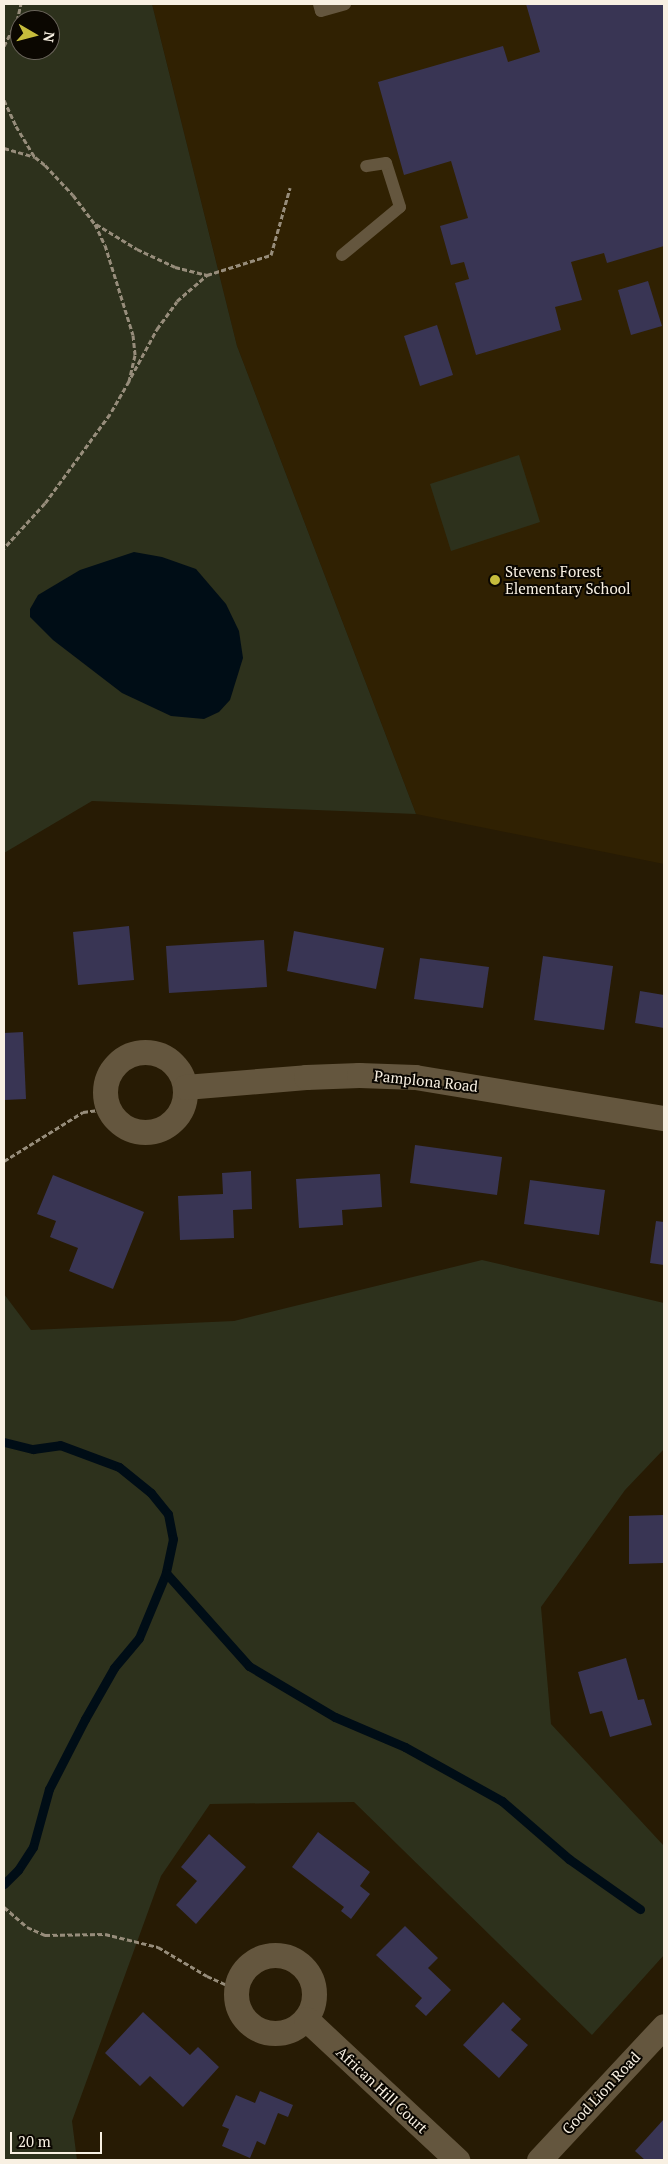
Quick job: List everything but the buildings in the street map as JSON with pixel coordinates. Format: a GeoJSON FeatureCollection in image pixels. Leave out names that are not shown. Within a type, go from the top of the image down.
{"type":"FeatureCollection","features":[{"type":"Feature","properties":{"kind":"street"},"geometry":{"type":"LineString","coordinates":[[140,1051],[159,1053],[176,1066],[185,1087],[184,1102],[178,1116],[167,1126],[150,1133],[131,1131],[118,1123],[107,1109],[104,1096],[107,1075],[121,1058],[140,1051]]}},
{"type":"Feature","properties":{"kind":"street","name":"Pamplona Road"},"geometry":{"type":"LineString","coordinates":[[185,1087],[359,1075],[415,1078],[463,1083],[664,1118]]}},
{"type":"Feature","properties":{"kind":"street"},"geometry":{"type":"LineString","coordinates":[[274,1954],[288,1956],[302,1964],[311,1975],[315,1993],[313,2006],[306,2019],[290,2031],[276,2033],[254,2027],[244,2018],[237,2003],[236,1989],[242,1972],[261,1956],[274,1954]]}},
{"type":"Feature","properties":{"kind":"street","name":"African Hill Court"},"geometry":{"type":"LineString","coordinates":[[306,2019],[457,2160]]}},
{"type":"Feature","properties":{"kind":"street","name":"Good Lion Road"},"geometry":{"type":"LineString","coordinates":[[539,2160],[664,2026]]}},
{"type":"Feature","properties":{"kind":"lane"},"geometry":{"type":"LineString","coordinates":[[320,7],[345,4]]}},
{"type":"Feature","properties":{"kind":"lane"},"geometry":{"type":"LineString","coordinates":[[342,254],[400,207],[386,163],[366,166]]}},
{"type":"Feature","properties":{"kind":"path"},"geometry":{"type":"LineString","coordinates":[[4,46],[17,21],[21,4]]}},
{"type":"Feature","properties":{"kind":"path"},"geometry":{"type":"LineString","coordinates":[[4,100],[16,126],[35,157],[73,195],[95,224],[105,245],[133,335],[135,355],[129,381]]}},
{"type":"Feature","properties":{"kind":"path"},"geometry":{"type":"LineString","coordinates":[[4,148],[35,157]]}},
{"type":"Feature","properties":{"kind":"path"},"geometry":{"type":"LineString","coordinates":[[4,548],[45,503],[110,414],[157,329],[177,301],[207,275],[271,255],[290,188]]}},
{"type":"Feature","properties":{"kind":"path"},"geometry":{"type":"LineString","coordinates":[[95,224],[137,249],[175,267],[207,275]]}},
{"type":"Feature","properties":{"kind":"path"},"geometry":{"type":"LineString","coordinates":[[4,1161],[83,1112],[107,1109]]}},
{"type":"Feature","properties":{"kind":"path"},"geometry":{"type":"LineString","coordinates":[[4,1907],[28,1927],[45,1935],[105,1934],[158,1947],[207,1976],[236,1989]]}},
{"type":"Feature","properties":{"kind":"shaded area","name":"Stevens Forest Elementary School"},"geometry":{"type":"Polygon","coordinates":[[[152,4],[664,4],[664,864],[416,814],[237,346],[152,4]]]}},
{"type":"Feature","properties":{"kind":"shaded area"},"geometry":{"type":"Polygon","coordinates":[[[134,552],[162,557],[196,569],[226,604],[239,631],[243,658],[230,700],[219,712],[204,719],[171,716],[122,693],[53,640],[30,617],[30,609],[38,595],[80,570],[134,552]]]}},
{"type":"Feature","properties":{"kind":"green space"},"geometry":{"type":"Polygon","coordinates":[[[4,4],[152,4],[237,346],[416,814],[92,801],[4,853],[4,4]]]}},
{"type":"Feature","properties":{"kind":"green space"},"geometry":{"type":"Polygon","coordinates":[[[519,455],[540,522],[451,551],[430,484],[519,455]]]}},
{"type":"Feature","properties":{"kind":"green space"},"geometry":{"type":"Polygon","coordinates":[[[482,1260],[664,1303],[664,1449],[625,1490],[541,1607],[551,1724],[664,1846],[664,1955],[592,2035],[354,1802],[210,1804],[161,1876],[72,2121],[77,2160],[4,2160],[4,1294],[31,1330],[234,1321],[482,1260]]]}},
{"type":"Feature","properties":{"kind":"waterway"},"geometry":{"type":"LineString","coordinates":[[4,1442],[33,1449],[60,1445],[119,1467],[151,1493],[168,1514],[173,1539],[166,1573],[139,1638],[114,1668],[85,1719],[49,1789],[33,1847],[18,1870],[4,1884]]}},
{"type":"Feature","properties":{"kind":"waterway"},"geometry":{"type":"LineString","coordinates":[[166,1573],[249,1666],[335,1717],[405,1747],[502,1801],[569,1859],[640,1909]]}},
{"type":"Feature","properties":{"kind":"place","name":"Stevens Forest Elementary School"},"geometry":{"type":"Point","coordinates":[495,580]}}]}
